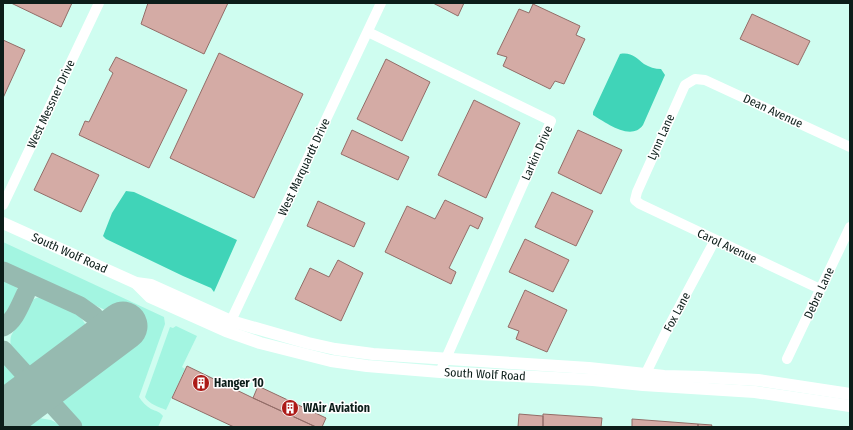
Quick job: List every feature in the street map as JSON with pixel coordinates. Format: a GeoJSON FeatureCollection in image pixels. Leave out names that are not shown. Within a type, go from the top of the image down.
{"type":"FeatureCollection","features":[{"type":"Feature","properties":{"kind":"main road","name":"South Wolf Road"},"geometry":{"type":"LineString","coordinates":[[3,223],[136,283],[150,297],[228,326],[260,343],[331,362],[440,372],[593,380],[645,379],[664,376],[758,380],[850,394]]}},
{"type":"Feature","properties":{"kind":"main road","name":"South Wolf Road"},"geometry":{"type":"LineString","coordinates":[[228,326],[336,349],[373,354],[446,360],[589,368],[645,379],[755,392],[850,406]]}},
{"type":"Feature","properties":{"kind":"street","name":"West Messner Drive"},"geometry":{"type":"LineString","coordinates":[[3,205],[99,3]]}},
{"type":"Feature","properties":{"kind":"street","name":"West Marquardt Drive"},"geometry":{"type":"LineString","coordinates":[[228,326],[381,3]]}},
{"type":"Feature","properties":{"kind":"street","name":"Larkin Drive"},"geometry":{"type":"LineString","coordinates":[[368,32],[551,121],[440,372]]}},
{"type":"Feature","properties":{"kind":"street","name":"Dean Avenue"},"geometry":{"type":"LineString","coordinates":[[695,79],[705,80],[850,147]]}},
{"type":"Feature","properties":{"kind":"street","name":"Lynn Lane"},"geometry":{"type":"LineString","coordinates":[[635,200],[636,192],[685,85],[695,79]]}},
{"type":"Feature","properties":{"kind":"street","name":"Carol Avenue"},"geometry":{"type":"LineString","coordinates":[[635,200],[640,204],[820,289]]}},
{"type":"Feature","properties":{"kind":"street","name":"Debra Lane"},"geometry":{"type":"LineString","coordinates":[[787,359],[850,227]]}},
{"type":"Feature","properties":{"kind":"street","name":"Fox Lane"},"geometry":{"type":"LineString","coordinates":[[645,379],[669,326],[715,240]]}},
{"type":"Feature","properties":{"kind":"shaded area"},"geometry":{"type":"Polygon","coordinates":[[[620,54],[631,55],[648,66],[661,69],[665,75],[643,125],[638,130],[632,132],[611,126],[593,115],[593,112],[620,54]]]}},
{"type":"Feature","properties":{"kind":"shaded area"},"geometry":{"type":"Polygon","coordinates":[[[126,191],[134,192],[237,240],[214,292],[211,288],[106,239],[103,236],[112,213],[126,191]]]}},
{"type":"Feature","properties":{"kind":"shaded area"},"geometry":{"type":"Polygon","coordinates":[[[3,242],[164,317],[165,324],[139,397],[147,407],[163,416],[158,427],[81,427],[56,399],[55,395],[57,390],[130,334],[116,315],[3,263],[3,242]]]}},
{"type":"Feature","properties":{"kind":"shaded area"},"geometry":{"type":"Polygon","coordinates":[[[3,279],[10,282],[17,288],[18,295],[14,304],[3,319],[3,279]]]}},
{"type":"Feature","properties":{"kind":"shaded area"},"geometry":{"type":"Polygon","coordinates":[[[41,297],[66,308],[82,319],[86,325],[86,333],[81,341],[38,374],[22,364],[14,354],[10,342],[11,336],[29,302],[41,297]]]}},
{"type":"Feature","properties":{"kind":"shaded area"},"geometry":{"type":"Polygon","coordinates":[[[176,326],[197,336],[182,367],[185,369],[166,410],[152,403],[145,397],[170,327],[173,328],[176,326]]]}},
{"type":"Feature","properties":{"kind":"shaded area"},"geometry":{"type":"Polygon","coordinates":[[[3,359],[15,375],[16,384],[10,394],[3,400],[3,359]]]}},
{"type":"Feature","properties":{"kind":"shaded area"},"geometry":{"type":"Polygon","coordinates":[[[39,418],[51,420],[64,427],[8,427],[26,420],[39,418]]]}},
{"type":"Feature","properties":{"kind":"building"},"geometry":{"type":"Polygon","coordinates":[[[11,3],[72,3],[61,27],[11,3]]]}},
{"type":"Feature","properties":{"kind":"building"},"geometry":{"type":"Polygon","coordinates":[[[148,3],[228,3],[204,54],[141,24],[148,3]]]}},
{"type":"Feature","properties":{"kind":"building"},"geometry":{"type":"Polygon","coordinates":[[[433,3],[464,3],[458,16],[433,3]]]}},
{"type":"Feature","properties":{"kind":"building"},"geometry":{"type":"Polygon","coordinates":[[[533,4],[580,26],[576,35],[585,39],[564,84],[555,81],[550,89],[503,66],[507,57],[497,54],[519,9],[529,13],[533,4]]]}},
{"type":"Feature","properties":{"kind":"building"},"geometry":{"type":"Polygon","coordinates":[[[752,14],[810,41],[798,65],[740,39],[752,14]]]}},
{"type":"Feature","properties":{"kind":"building"},"geometry":{"type":"Polygon","coordinates":[[[3,40],[25,50],[3,98],[3,40]]]}},
{"type":"Feature","properties":{"kind":"building"},"geometry":{"type":"Polygon","coordinates":[[[219,53],[303,94],[254,198],[170,158],[219,53]]]}},
{"type":"Feature","properties":{"kind":"building"},"geometry":{"type":"Polygon","coordinates":[[[116,57],[187,90],[149,168],[79,135],[85,121],[89,122],[113,73],[109,70],[116,57]]]}},
{"type":"Feature","properties":{"kind":"building"},"geometry":{"type":"Polygon","coordinates":[[[386,59],[430,82],[402,141],[357,119],[386,59]]]}},
{"type":"Feature","properties":{"kind":"building"},"geometry":{"type":"Polygon","coordinates":[[[474,100],[520,123],[486,198],[438,175],[474,100]]]}},
{"type":"Feature","properties":{"kind":"building"},"geometry":{"type":"Polygon","coordinates":[[[352,130],[409,157],[398,180],[341,154],[352,130]]]}},
{"type":"Feature","properties":{"kind":"building"},"geometry":{"type":"Polygon","coordinates":[[[578,130],[622,150],[601,194],[558,173],[578,130]]]}},
{"type":"Feature","properties":{"kind":"building"},"geometry":{"type":"Polygon","coordinates":[[[52,153],[99,175],[81,212],[34,190],[52,153]]]}},
{"type":"Feature","properties":{"kind":"building"},"geometry":{"type":"Polygon","coordinates":[[[552,192],[593,211],[576,246],[535,227],[552,192]]]}},
{"type":"Feature","properties":{"kind":"building"},"geometry":{"type":"Polygon","coordinates":[[[445,200],[483,218],[478,229],[470,225],[449,268],[456,272],[451,284],[385,252],[407,206],[435,219],[445,200]]]}},
{"type":"Feature","properties":{"kind":"building"},"geometry":{"type":"Polygon","coordinates":[[[318,201],[365,223],[354,247],[307,226],[318,201]]]}},
{"type":"Feature","properties":{"kind":"building"},"geometry":{"type":"Polygon","coordinates":[[[525,239],[569,260],[553,292],[509,272],[525,239]]]}},
{"type":"Feature","properties":{"kind":"building"},"geometry":{"type":"Polygon","coordinates":[[[338,260],[363,273],[341,321],[295,299],[310,268],[329,277],[338,260]]]}},
{"type":"Feature","properties":{"kind":"building"},"geometry":{"type":"Polygon","coordinates":[[[525,290],[567,310],[547,352],[516,339],[519,331],[508,327],[525,290]]]}},
{"type":"Feature","properties":{"kind":"building","name":"Hanger 10"},"geometry":{"type":"Polygon","coordinates":[[[187,366],[316,427],[234,427],[172,398],[187,366]]]}},
{"type":"Feature","properties":{"kind":"building","name":"WAir Aviation"},"geometry":{"type":"Polygon","coordinates":[[[258,386],[326,418],[322,427],[316,427],[253,398],[258,386]]]}},
{"type":"Feature","properties":{"kind":"building"},"geometry":{"type":"Polygon","coordinates":[[[519,414],[543,416],[543,427],[518,427],[519,414]]]}},
{"type":"Feature","properties":{"kind":"building"},"geometry":{"type":"Polygon","coordinates":[[[543,414],[602,418],[601,427],[543,427],[543,414]]]}},
{"type":"Feature","properties":{"kind":"building"},"geometry":{"type":"Polygon","coordinates":[[[632,419],[698,424],[698,427],[632,427],[632,419]]]}},
{"type":"Feature","properties":{"kind":"building"},"geometry":{"type":"Polygon","coordinates":[[[698,424],[712,425],[711,427],[698,427],[698,424]]]}},
{"type":"Feature","properties":{"kind":"taxiway"},"geometry":{"type":"LineString","coordinates":[[3,271],[80,306],[94,316],[99,329],[98,336],[85,354]]}},
{"type":"Feature","properties":{"kind":"taxiway"},"geometry":{"type":"LineString","coordinates":[[3,327],[14,317],[26,293]]}},
{"type":"Feature","properties":{"kind":"taxiway"},"geometry":{"type":"LineString","coordinates":[[3,350],[73,427]]}},
{"type":"Feature","properties":{"kind":"taxiway"},"geometry":{"type":"LineString","coordinates":[[25,375],[26,389],[21,402],[41,401],[52,404]]}},
{"type":"Feature","properties":{"kind":"runway"},"geometry":{"type":"LineString","coordinates":[[3,416],[123,326]]}},
{"type":"Feature","properties":{"kind":"place","name":"Hanger 10"},"geometry":{"type":"Point","coordinates":[201,383]}},
{"type":"Feature","properties":{"kind":"place","name":"WAir Aviation"},"geometry":{"type":"Point","coordinates":[290,408]}}]}
